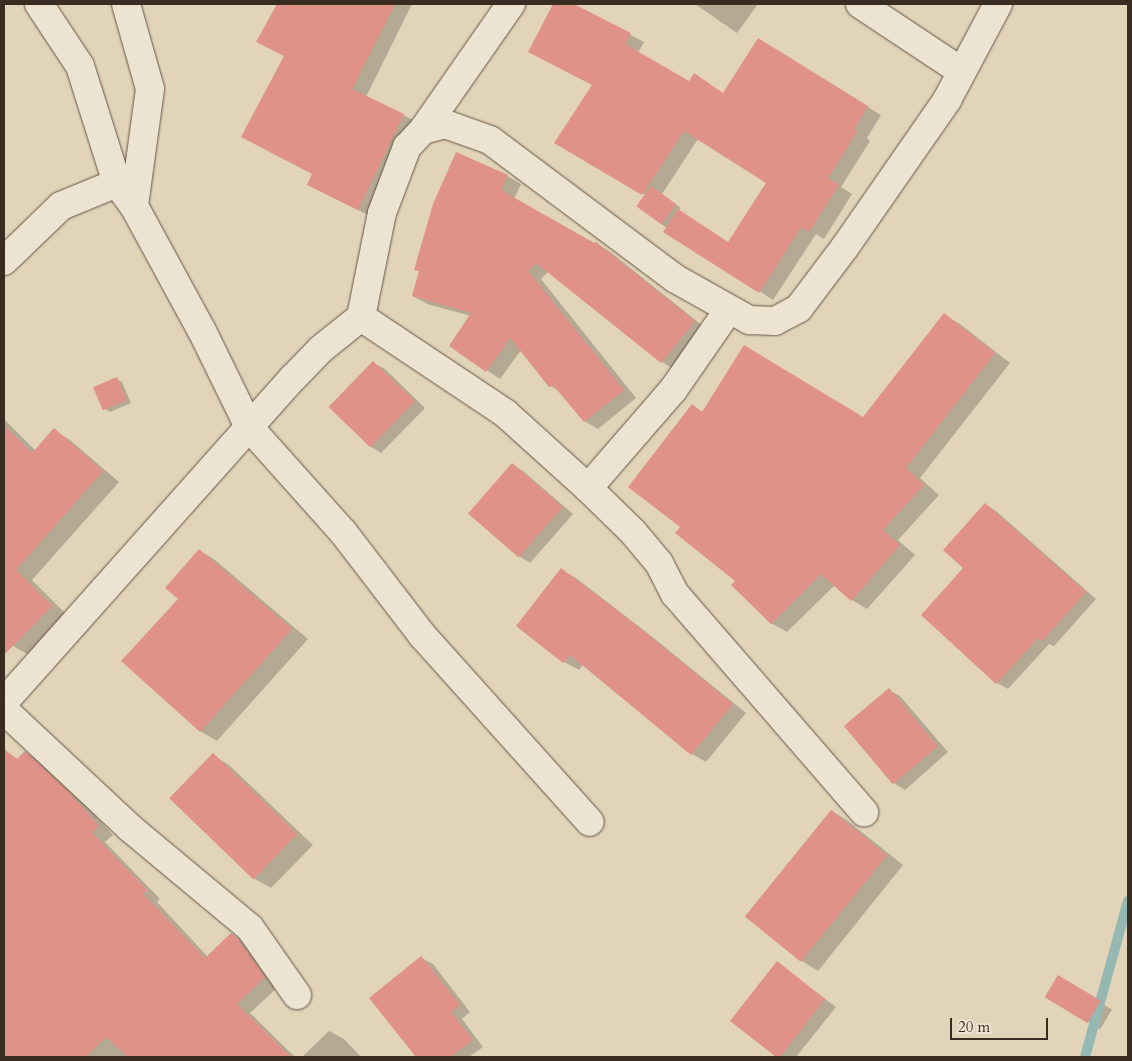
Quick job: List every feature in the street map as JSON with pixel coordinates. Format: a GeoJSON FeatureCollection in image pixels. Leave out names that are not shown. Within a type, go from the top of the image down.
{"type":"FeatureCollection","features":[{"type":"Feature","properties":{"kind":"street"},"geometry":{"type":"LineString","coordinates":[[39,4],[80,66],[117,183],[134,206],[202,331],[249,427],[343,532],[422,635],[590,822]]}},
{"type":"Feature","properties":{"kind":"street"},"geometry":{"type":"LineString","coordinates":[[126,4],[150,89],[134,206]]}},
{"type":"Feature","properties":{"kind":"street"},"geometry":{"type":"LineString","coordinates":[[4,702],[321,349],[361,317],[382,213],[407,148],[423,130],[511,4]]}},
{"type":"Feature","properties":{"kind":"street"},"geometry":{"type":"LineString","coordinates":[[860,4],[961,71]]}},
{"type":"Feature","properties":{"kind":"street"},"geometry":{"type":"LineString","coordinates":[[423,130],[445,124],[490,140],[676,279],[749,320],[775,321],[800,308],[845,247],[947,100],[998,4]]}},
{"type":"Feature","properties":{"kind":"street"},"geometry":{"type":"LineString","coordinates":[[4,261],[61,206],[117,183]]}},
{"type":"Feature","properties":{"kind":"street"},"geometry":{"type":"LineString","coordinates":[[588,488],[673,390],[729,309]]}},
{"type":"Feature","properties":{"kind":"street"},"geometry":{"type":"LineString","coordinates":[[361,317],[505,413],[588,488],[640,540],[659,562],[675,594],[864,812]]}},
{"type":"Feature","properties":{"kind":"street"},"geometry":{"type":"LineString","coordinates":[[4,710],[130,828],[250,928],[298,995]]}},
{"type":"Feature","properties":{"kind":"building"},"geometry":{"type":"Polygon","coordinates":[[[277,4],[395,4],[352,89],[404,114],[358,210],[307,185],[312,174],[241,137],[284,56],[256,42],[277,4]]]}},
{"type":"Feature","properties":{"kind":"building"},"geometry":{"type":"Polygon","coordinates":[[[553,4],[574,4],[631,33],[625,44],[689,81],[694,73],[723,93],[758,38],[868,106],[854,129],[857,132],[828,178],[839,185],[809,232],[801,227],[759,293],[663,232],[678,209],[728,242],[766,183],[684,131],[642,195],[554,143],[592,85],[528,52],[553,4]]]}},
{"type":"Feature","properties":{"kind":"building"},"geometry":{"type":"Polygon","coordinates":[[[456,152],[508,175],[501,190],[594,243],[596,242],[695,321],[661,363],[536,263],[528,271],[624,390],[584,422],[553,385],[549,387],[510,338],[486,372],[449,346],[471,313],[412,296],[419,271],[414,270],[433,204],[456,152]]]}},
{"type":"Feature","properties":{"kind":"building"},"geometry":{"type":"Polygon","coordinates":[[[651,186],[676,204],[661,224],[636,206],[651,186]]]}},
{"type":"Feature","properties":{"kind":"building"},"geometry":{"type":"Polygon","coordinates":[[[944,313],[995,353],[906,468],[924,485],[883,530],[900,545],[851,601],[821,574],[771,624],[731,585],[735,581],[675,533],[680,527],[628,487],[692,404],[702,412],[744,345],[863,417],[944,313]]]}},
{"type":"Feature","properties":{"kind":"building"},"geometry":{"type":"Polygon","coordinates":[[[373,361],[415,401],[370,447],[329,407],[373,361]]]}},
{"type":"Feature","properties":{"kind":"building"},"geometry":{"type":"Polygon","coordinates":[[[117,377],[127,400],[103,410],[93,387],[117,377]]]}},
{"type":"Feature","properties":{"kind":"building"},"geometry":{"type":"Polygon","coordinates":[[[4,425],[32,453],[54,428],[103,471],[16,570],[52,606],[4,655],[4,425]]]}},
{"type":"Feature","properties":{"kind":"building"},"geometry":{"type":"Polygon","coordinates":[[[512,463],[563,507],[519,558],[468,514],[512,463]]]}},
{"type":"Feature","properties":{"kind":"building"},"geometry":{"type":"Polygon","coordinates":[[[985,503],[1086,592],[1042,641],[1038,638],[996,684],[921,615],[963,568],[943,550],[985,503]]]}},
{"type":"Feature","properties":{"kind":"building"},"geometry":{"type":"Polygon","coordinates":[[[199,549],[292,629],[200,732],[121,661],[178,599],[165,588],[199,549]]]}},
{"type":"Feature","properties":{"kind":"building"},"geometry":{"type":"Polygon","coordinates":[[[561,568],[636,625],[733,704],[691,755],[570,655],[563,663],[516,626],[561,568]]]}},
{"type":"Feature","properties":{"kind":"building"},"geometry":{"type":"Polygon","coordinates":[[[889,688],[938,746],[893,784],[844,726],[889,688]]]}},
{"type":"Feature","properties":{"kind":"building"},"geometry":{"type":"Polygon","coordinates":[[[4,749],[17,759],[25,751],[66,789],[99,826],[92,833],[147,890],[143,894],[205,958],[231,933],[238,939],[265,977],[237,1004],[291,1057],[128,1057],[106,1037],[86,1057],[4,1057],[4,749]]]}},
{"type":"Feature","properties":{"kind":"building"},"geometry":{"type":"Polygon","coordinates":[[[213,753],[297,834],[253,880],[169,798],[213,753]]]}},
{"type":"Feature","properties":{"kind":"building"},"geometry":{"type":"Polygon","coordinates":[[[831,810],[887,855],[801,962],[745,916],[831,810]]]}},
{"type":"Feature","properties":{"kind":"building"},"geometry":{"type":"Polygon","coordinates":[[[421,956],[460,1005],[451,1012],[473,1040],[450,1057],[416,1057],[369,998],[421,956]]]}},
{"type":"Feature","properties":{"kind":"building"},"geometry":{"type":"Polygon","coordinates":[[[777,961],[825,999],[780,1057],[776,1057],[730,1021],[777,961]]]}},
{"type":"Feature","properties":{"kind":"building"},"geometry":{"type":"Polygon","coordinates":[[[1058,975],[1101,1001],[1087,1023],[1045,997],[1058,975]]]}},
{"type":"Feature","properties":{"kind":"waterway"},"geometry":{"type":"LineString","coordinates":[[1085,1057],[1128,901]]}}]}
